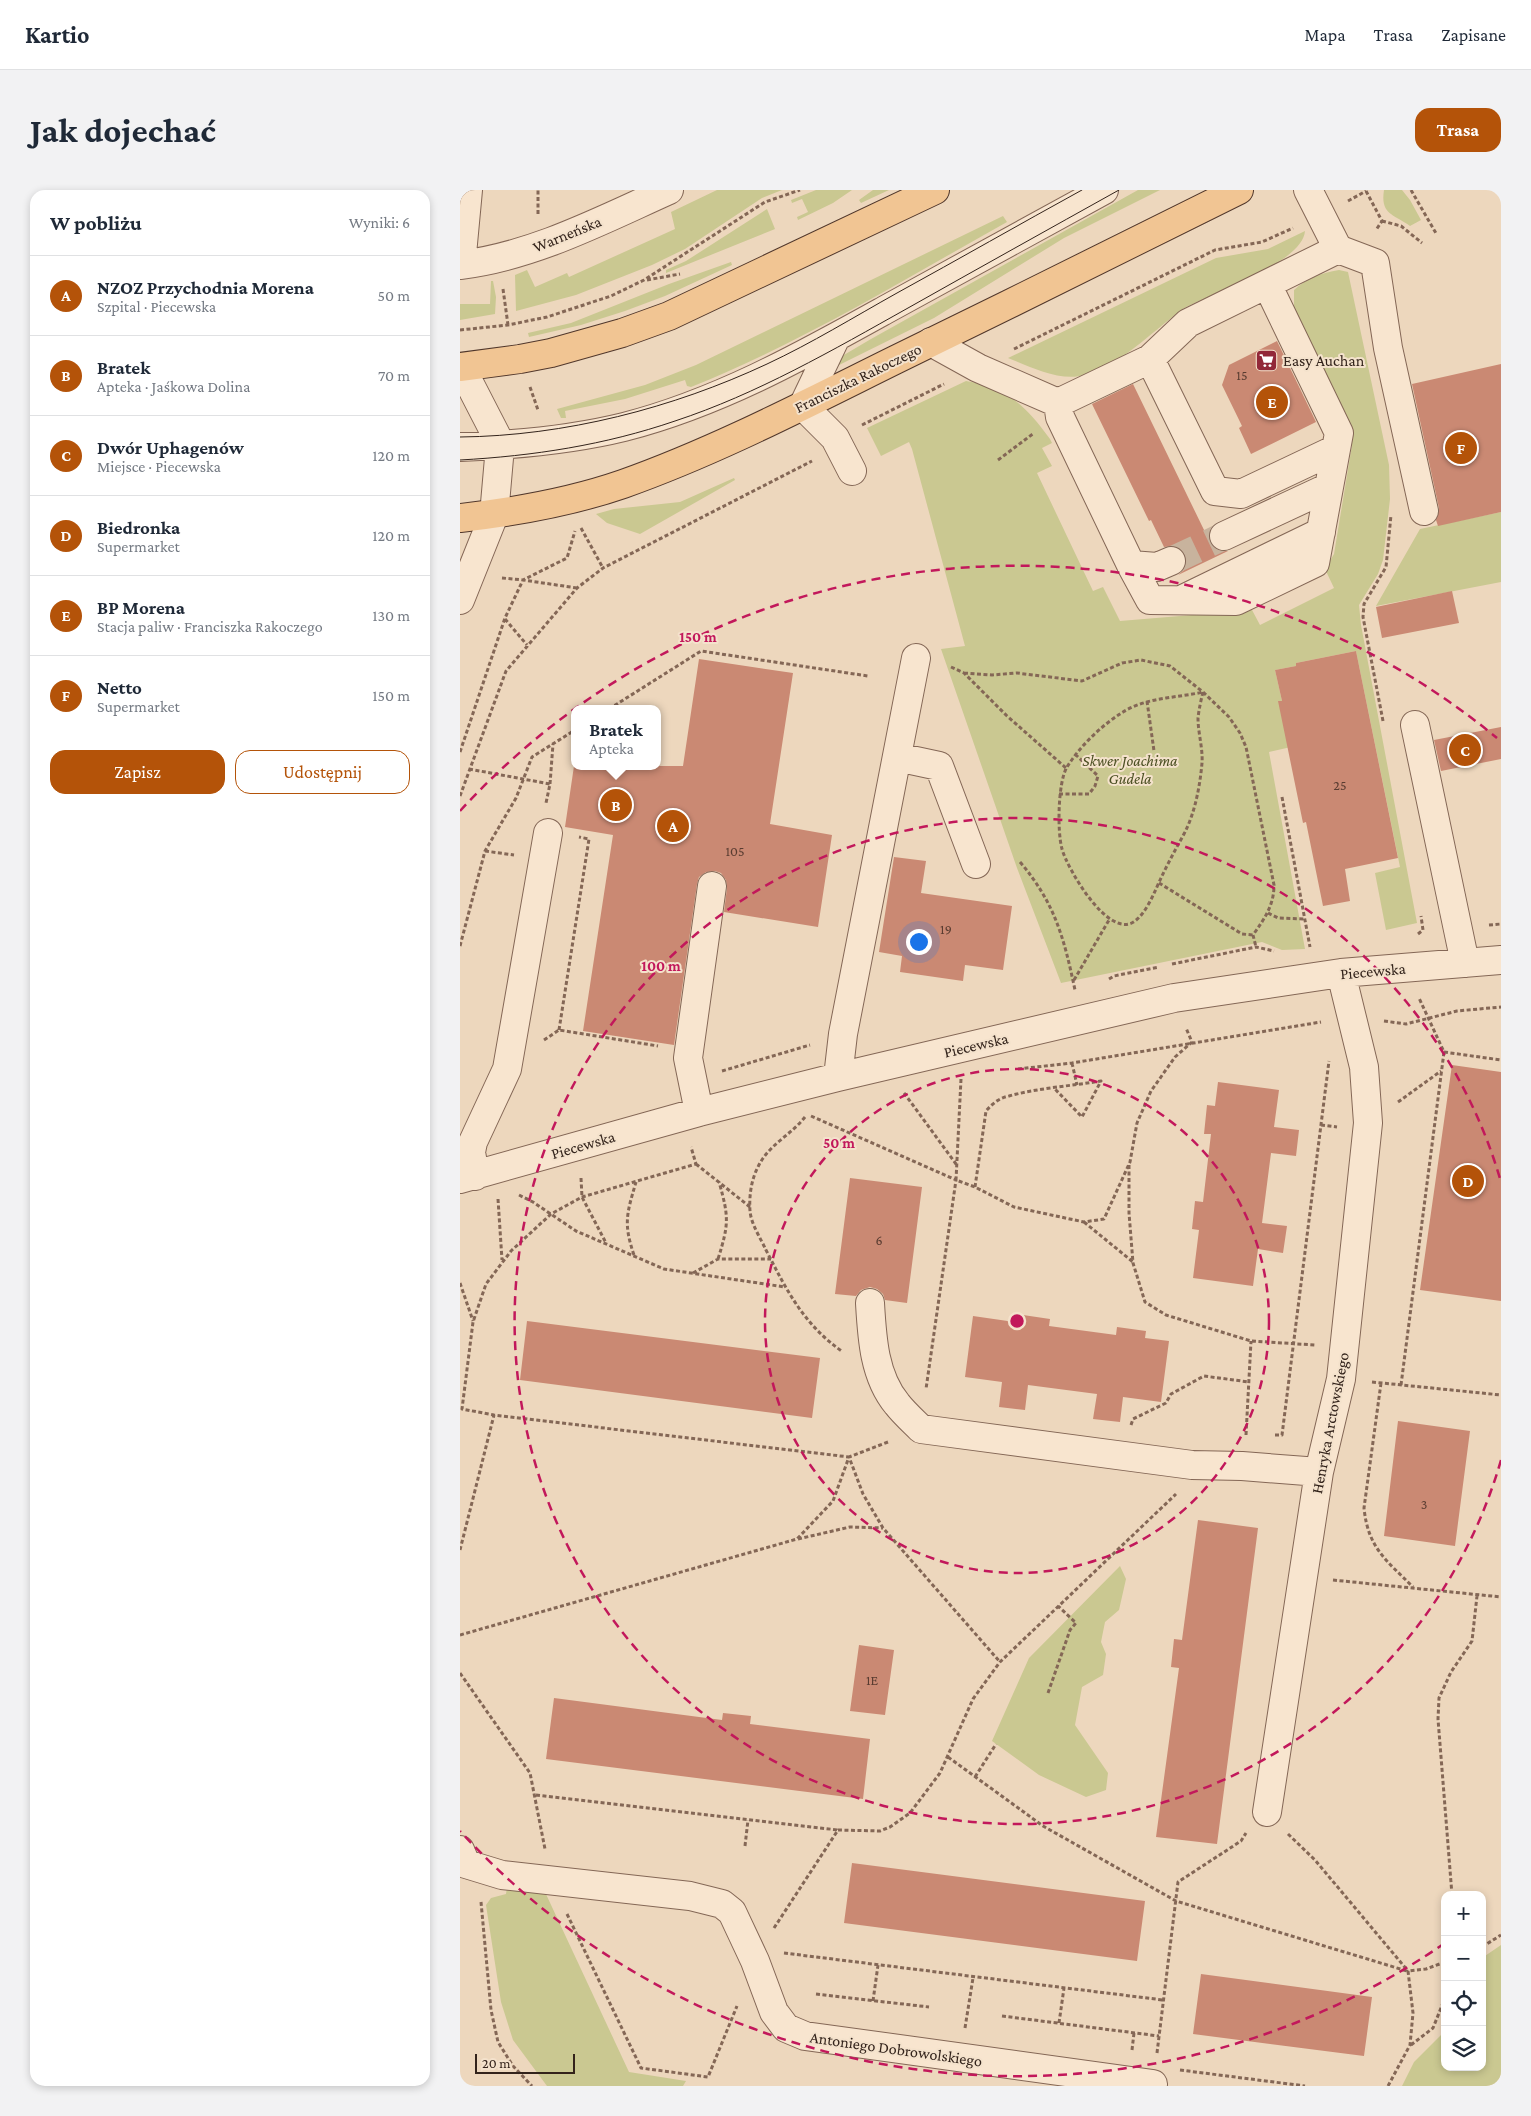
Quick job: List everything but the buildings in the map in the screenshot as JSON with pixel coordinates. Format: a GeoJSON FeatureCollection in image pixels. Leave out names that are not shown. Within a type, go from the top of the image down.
{"type":"FeatureCollection","features":[{"type":"Feature","properties":{"kind":"main road"},"geometry":{"type":"LineString","coordinates":[[460,367],[520,360],[622,334],[669,316],[935,190]]}},
{"type":"Feature","properties":{"kind":"main road","name":"Franciszka Rakoczego"},"geometry":{"type":"LineString","coordinates":[[460,518],[494,514],[569,498],[621,484],[690,457],[802,406],[1240,190]]}},
{"type":"Feature","properties":{"kind":"street"},"geometry":{"type":"LineString","coordinates":[[460,265],[468,190]]}},
{"type":"Feature","properties":{"kind":"street","name":"Warneńska"},"geometry":{"type":"LineString","coordinates":[[460,265],[498,260],[547,244],[669,190]]}},
{"type":"Feature","properties":{"kind":"street"},"geometry":{"type":"LineString","coordinates":[[460,447],[499,446],[549,441],[624,427],[685,408],[738,387],[836,337],[1104,190]]}},
{"type":"Feature","properties":{"kind":"street"},"geometry":{"type":"LineString","coordinates":[[1308,190],[1338,249],[1375,263],[1388,348],[1424,511]]}},
{"type":"Feature","properties":{"kind":"street"},"geometry":{"type":"LineString","coordinates":[[931,342],[978,368],[1058,402],[1150,359],[1188,323],[1338,249]]}},
{"type":"Feature","properties":{"kind":"street"},"geometry":{"type":"LineString","coordinates":[[1058,402],[1060,418],[1131,565],[1150,600],[1236,601],[1315,563],[1339,433],[1267,284]]}},
{"type":"Feature","properties":{"kind":"street"},"geometry":{"type":"LineString","coordinates":[[836,337],[802,406],[835,438],[852,470]]}},
{"type":"Feature","properties":{"kind":"street"},"geometry":{"type":"LineString","coordinates":[[1150,359],[1215,491],[1241,494],[1336,449]]}},
{"type":"Feature","properties":{"kind":"street"},"geometry":{"type":"LineString","coordinates":[[460,367],[496,435],[499,446],[494,514],[460,600]]}},
{"type":"Feature","properties":{"kind":"street"},"geometry":{"type":"LineString","coordinates":[[1224,536],[1329,487]]}},
{"type":"Feature","properties":{"kind":"street"},"geometry":{"type":"LineString","coordinates":[[1131,565],[1157,567],[1171,562]]}},
{"type":"Feature","properties":{"kind":"street"},"geometry":{"type":"LineString","coordinates":[[838,1077],[843,1034],[916,658]]}},
{"type":"Feature","properties":{"kind":"street"},"geometry":{"type":"LineString","coordinates":[[1415,725],[1465,963]]}},
{"type":"Feature","properties":{"kind":"street"},"geometry":{"type":"LineString","coordinates":[[896,757],[939,766],[976,864]]}},
{"type":"Feature","properties":{"kind":"street"},"geometry":{"type":"LineString","coordinates":[[468,1178],[470,1152],[473,1142],[507,1069],[547,820]]}},
{"type":"Feature","properties":{"kind":"street"},"geometry":{"type":"LineString","coordinates":[[699,1112],[690,1073],[688,1050],[712,886]]}},
{"type":"Feature","properties":{"kind":"street","name":"Piecewska"},"geometry":{"type":"LineString","coordinates":[[468,1178],[699,1112],[838,1077],[1174,998],[1341,974],[1501,960]]}},
{"type":"Feature","properties":{"kind":"street","name":"Henryka Arctowskiego"},"geometry":{"type":"LineString","coordinates":[[1267,1812],[1319,1472],[1342,1379],[1368,1123],[1364,1067],[1341,974]]}},
{"type":"Feature","properties":{"kind":"street"},"geometry":{"type":"LineString","coordinates":[[870,1303],[872,1339],[878,1368],[896,1402],[922,1429],[1192,1465],[1242,1466],[1319,1472]]}},
{"type":"Feature","properties":{"kind":"street","name":"Antoniego Dobrowolskiego"},"geometry":{"type":"LineString","coordinates":[[460,1850],[466,1864],[502,1875],[690,1896],[722,1904],[732,1912],[758,1955],[774,2012],[786,2028],[805,2036],[960,2058],[1154,2075]]}},
{"type":"Feature","properties":{"kind":"path"},"geometry":{"type":"LineString","coordinates":[[538,190],[538,222]]}},
{"type":"Feature","properties":{"kind":"path"},"geometry":{"type":"LineString","coordinates":[[460,330],[508,325],[547,317],[611,296],[644,280],[765,202],[800,190]]}},
{"type":"Feature","properties":{"kind":"path"},"geometry":{"type":"LineString","coordinates":[[1411,190],[1437,235]]}},
{"type":"Feature","properties":{"kind":"path"},"geometry":{"type":"LineString","coordinates":[[1345,202],[1366,191],[1382,221],[1401,226],[1422,243]]}},
{"type":"Feature","properties":{"kind":"path"},"geometry":{"type":"LineString","coordinates":[[1374,233],[1382,221]]}},
{"type":"Feature","properties":{"kind":"path"},"geometry":{"type":"LineString","coordinates":[[460,796],[506,671],[577,588],[604,568],[824,455],[835,438],[1215,250],[1262,242],[1301,224]]}},
{"type":"Feature","properties":{"kind":"path"},"geometry":{"type":"LineString","coordinates":[[998,460],[1020,444]]}},
{"type":"Feature","properties":{"kind":"path"},"geometry":{"type":"LineString","coordinates":[[1384,725],[1363,617],[1364,604],[1386,567],[1392,508]]}},
{"type":"Feature","properties":{"kind":"path"},"geometry":{"type":"LineString","coordinates":[[460,752],[505,618],[523,580],[567,558],[578,523],[604,568]]}},
{"type":"Feature","properties":{"kind":"path"},"geometry":{"type":"LineString","coordinates":[[470,573],[577,588]]}},
{"type":"Feature","properties":{"kind":"path"},"geometry":{"type":"LineString","coordinates":[[505,618],[527,645]]}},
{"type":"Feature","properties":{"kind":"path"},"geometry":{"type":"LineString","coordinates":[[615,705],[701,651],[868,676]]}},
{"type":"Feature","properties":{"kind":"path"},"geometry":{"type":"LineString","coordinates":[[964,673],[992,675],[1017,673],[1082,681],[1122,663],[1140,660],[1170,666],[1203,692],[1229,717],[1240,732],[1246,747],[1274,885],[1274,900],[1268,913],[1253,934],[1256,947]]}},
{"type":"Feature","properties":{"kind":"path"},"geometry":{"type":"LineString","coordinates":[[951,667],[964,673],[1007,716],[1066,768]]}},
{"type":"Feature","properties":{"kind":"path"},"geometry":{"type":"LineString","coordinates":[[1203,692],[1198,718],[1202,761],[1198,792],[1186,830],[1159,883],[1144,909],[1134,921],[1127,924],[1109,920],[1082,887],[1073,873],[1062,848],[1059,794],[1066,768],[1100,729],[1124,711],[1147,701],[1203,692]]}},
{"type":"Feature","properties":{"kind":"path"},"geometry":{"type":"LineString","coordinates":[[1147,701],[1154,750]]}},
{"type":"Feature","properties":{"kind":"path"},"geometry":{"type":"LineString","coordinates":[[460,946],[485,851],[516,798],[532,757],[571,733]]}},
{"type":"Feature","properties":{"kind":"path"},"geometry":{"type":"LineString","coordinates":[[554,744],[547,820],[589,839],[559,1030]]}},
{"type":"Feature","properties":{"kind":"path"},"geometry":{"type":"LineString","coordinates":[[1059,794],[1089,794],[1095,786],[1098,776],[1076,755]]}},
{"type":"Feature","properties":{"kind":"path"},"geometry":{"type":"LineString","coordinates":[[470,769],[550,784]]}},
{"type":"Feature","properties":{"kind":"path"},"geometry":{"type":"LineString","coordinates":[[1282,797],[1312,952]]}},
{"type":"Feature","properties":{"kind":"path"},"geometry":{"type":"LineString","coordinates":[[1020,862],[1046,898],[1056,916],[1064,937],[1077,998]]}},
{"type":"Feature","properties":{"kind":"path"},"geometry":{"type":"LineString","coordinates":[[1159,883],[1242,934],[1253,934]]}},
{"type":"Feature","properties":{"kind":"path"},"geometry":{"type":"LineString","coordinates":[[1412,938],[1423,930],[1420,910]]}},
{"type":"Feature","properties":{"kind":"path"},"geometry":{"type":"LineString","coordinates":[[1268,913],[1278,918],[1305,918]]}},
{"type":"Feature","properties":{"kind":"path"},"geometry":{"type":"LineString","coordinates":[[1073,981],[1109,920]]}},
{"type":"Feature","properties":{"kind":"path"},"geometry":{"type":"LineString","coordinates":[[1401,1385],[1444,1052],[1416,993]]}},
{"type":"Feature","properties":{"kind":"path"},"geometry":{"type":"LineString","coordinates":[[1174,998],[1192,1042],[1175,1057],[1151,1091],[1137,1123],[1130,1162],[1129,1213],[1133,1263],[1144,1302],[1166,1315],[1252,1341],[1345,1347]]}},
{"type":"Feature","properties":{"kind":"path"},"geometry":{"type":"LineString","coordinates":[[1406,1024],[1457,1011],[1501,1008]]}},
{"type":"Feature","properties":{"kind":"path"},"geometry":{"type":"LineString","coordinates":[[540,1047],[544,1039],[559,1030],[688,1050]]}},
{"type":"Feature","properties":{"kind":"path"},"geometry":{"type":"LineString","coordinates":[[1444,1052],[1501,1060]]}},
{"type":"Feature","properties":{"kind":"path"},"geometry":{"type":"LineString","coordinates":[[1273,1435],[1282,1435],[1329,1060]]}},
{"type":"Feature","properties":{"kind":"path"},"geometry":{"type":"LineString","coordinates":[[1072,1063],[1077,1085]]}},
{"type":"Feature","properties":{"kind":"path"},"geometry":{"type":"LineString","coordinates":[[696,1164],[582,1197],[551,1214],[502,1261],[486,1284],[473,1322],[462,1409],[494,1415],[849,1457],[922,1429],[956,1180],[961,1076]]}},
{"type":"Feature","properties":{"kind":"path"},"geometry":{"type":"LineString","coordinates":[[975,1187],[986,1111],[993,1103],[1008,1096],[1054,1088],[1101,1081],[1082,1117],[1054,1088]]}},
{"type":"Feature","properties":{"kind":"path"},"geometry":{"type":"LineString","coordinates":[[899,1086],[957,1166]]}},
{"type":"Feature","properties":{"kind":"path"},"geometry":{"type":"LineString","coordinates":[[812,1109],[801,1123],[777,1142],[758,1166],[750,1191],[750,1213],[785,1288],[805,1318],[830,1343],[865,1369],[878,1368]]}},
{"type":"Feature","properties":{"kind":"path"},"geometry":{"type":"LineString","coordinates":[[808,1115],[975,1187],[1014,1208],[1084,1222],[1104,1219],[1130,1162]]}},
{"type":"Feature","properties":{"kind":"path"},"geometry":{"type":"LineString","coordinates":[[690,1145],[696,1164],[750,1207]]}},
{"type":"Feature","properties":{"kind":"path"},"geometry":{"type":"LineString","coordinates":[[581,1169],[582,1197],[606,1244]]}},
{"type":"Feature","properties":{"kind":"path"},"geometry":{"type":"LineString","coordinates":[[635,1256],[627,1234],[626,1217],[636,1181]]}},
{"type":"Feature","properties":{"kind":"path"},"geometry":{"type":"LineString","coordinates":[[718,1259],[727,1230],[726,1209],[719,1182]]}},
{"type":"Feature","properties":{"kind":"path"},"geometry":{"type":"LineString","coordinates":[[498,1193],[502,1233],[502,1261]]}},
{"type":"Feature","properties":{"kind":"path"},"geometry":{"type":"LineString","coordinates":[[518,1194],[576,1231],[664,1269],[785,1288]]}},
{"type":"Feature","properties":{"kind":"path"},"geometry":{"type":"LineString","coordinates":[[1084,1222],[1133,1263]]}},
{"type":"Feature","properties":{"kind":"path"},"geometry":{"type":"LineString","coordinates":[[692,1273],[718,1259],[771,1259]]}},
{"type":"Feature","properties":{"kind":"path"},"geometry":{"type":"LineString","coordinates":[[460,1284],[473,1322]]}},
{"type":"Feature","properties":{"kind":"path"},"geometry":{"type":"LineString","coordinates":[[1242,1466],[1246,1435],[1252,1341]]}},
{"type":"Feature","properties":{"kind":"path"},"geometry":{"type":"LineString","coordinates":[[1130,1429],[1133,1419],[1166,1403],[1171,1394],[1204,1376],[1249,1382]]}},
{"type":"Feature","properties":{"kind":"path"},"geometry":{"type":"LineString","coordinates":[[1342,1379],[1501,1395]]}},
{"type":"Feature","properties":{"kind":"path"},"geometry":{"type":"LineString","coordinates":[[1381,1383],[1364,1508],[1366,1525],[1371,1540],[1380,1554],[1413,1588]]}},
{"type":"Feature","properties":{"kind":"path"},"geometry":{"type":"LineString","coordinates":[[460,1550],[494,1415]]}},
{"type":"Feature","properties":{"kind":"path"},"geometry":{"type":"LineString","coordinates":[[1246,1435],[1255,1435]]}},
{"type":"Feature","properties":{"kind":"path"},"geometry":{"type":"LineString","coordinates":[[849,1457],[863,1494],[883,1528],[1000,1662]]}},
{"type":"Feature","properties":{"kind":"path"},"geometry":{"type":"LineString","coordinates":[[797,1539],[833,1501],[849,1457]]}},
{"type":"Feature","properties":{"kind":"path"},"geometry":{"type":"LineString","coordinates":[[536,1795],[838,1830],[880,1831],[890,1827],[910,1813],[931,1787],[948,1757],[973,1699],[1000,1662],[1194,1476],[1192,1465]]}},
{"type":"Feature","properties":{"kind":"path"},"geometry":{"type":"LineString","coordinates":[[460,1635],[797,1539],[850,1527],[883,1528]]}},
{"type":"Feature","properties":{"kind":"path"},"geometry":{"type":"LineString","coordinates":[[1303,1577],[1501,1597]]}},
{"type":"Feature","properties":{"kind":"path"},"geometry":{"type":"LineString","coordinates":[[1452,1891],[1438,1719],[1439,1698],[1451,1672],[1472,1641],[1477,1596]]}},
{"type":"Feature","properties":{"kind":"path"},"geometry":{"type":"LineString","coordinates":[[1048,1693],[1070,1630],[1076,1623],[1058,1606]]}},
{"type":"Feature","properties":{"kind":"path"},"geometry":{"type":"LineString","coordinates":[[460,1673],[530,1773],[536,1795],[551,1880],[640,2068],[708,2077],[738,2005]]}},
{"type":"Feature","properties":{"kind":"path"},"geometry":{"type":"LineString","coordinates":[[975,1777],[996,1744]]}},
{"type":"Feature","properties":{"kind":"path"},"geometry":{"type":"LineString","coordinates":[[948,1757],[1043,1826],[1176,1901],[1408,1971],[1426,1969],[1441,1963]]}},
{"type":"Feature","properties":{"kind":"path"},"geometry":{"type":"LineString","coordinates":[[1267,1812],[1315,1860],[1408,1971],[1413,2013],[1410,2045],[1388,2086]]}},
{"type":"Feature","properties":{"kind":"path"},"geometry":{"type":"LineString","coordinates":[[745,1846],[748,1820]]}},
{"type":"Feature","properties":{"kind":"path"},"geometry":{"type":"LineString","coordinates":[[838,1830],[758,1955],[878,1965],[1163,2000]]}},
{"type":"Feature","properties":{"kind":"path"},"geometry":{"type":"LineString","coordinates":[[1221,1855],[1178,1882],[1154,2075],[1305,2086]]}},
{"type":"Feature","properties":{"kind":"path"},"geometry":{"type":"LineString","coordinates":[[502,1875],[499,1889],[487,1894],[481,1900],[491,2010],[498,2042],[513,2066],[532,2086]]}},
{"type":"Feature","properties":{"kind":"path"},"geometry":{"type":"LineString","coordinates":[[1486,1944],[1501,1935]]}},
{"type":"Feature","properties":{"kind":"path"},"geometry":{"type":"LineString","coordinates":[[873,2001],[878,1965]]}},
{"type":"Feature","properties":{"kind":"path"},"geometry":{"type":"LineString","coordinates":[[960,2058],[973,1978]]}},
{"type":"Feature","properties":{"kind":"path"},"geometry":{"type":"LineString","coordinates":[[1059,2023],[1064,1988]]}},
{"type":"Feature","properties":{"kind":"path"},"geometry":{"type":"LineString","coordinates":[[816,1994],[929,2007]]}},
{"type":"Feature","properties":{"kind":"path"},"geometry":{"type":"LineString","coordinates":[[1410,2045],[1433,2028],[1441,2008]]}},
{"type":"Feature","properties":{"kind":"path"},"geometry":{"type":"LineString","coordinates":[[1002,2016],[1159,2036]]}},
{"type":"Feature","properties":{"kind":"path"},"geometry":{"type":"LineString","coordinates":[[1132,2054],[1134,2033]]}},
{"type":"Feature","properties":{"kind":"green space"},"geometry":{"type":"Polygon","coordinates":[[[717,190],[782,190],[762,198],[685,249],[652,265],[576,295],[516,311],[515,275],[527,270],[535,287],[567,273],[569,277],[675,229],[671,212],[717,190]]]}},
{"type":"Feature","properties":{"kind":"green space"},"geometry":{"type":"Polygon","coordinates":[[[816,190],[852,190],[833,203],[798,220],[797,217],[808,212],[802,199],[792,203],[791,200],[816,190]]]}},
{"type":"Feature","properties":{"kind":"green space"},"geometry":{"type":"Polygon","coordinates":[[[873,190],[889,190],[861,203],[859,200],[873,190]]]}},
{"type":"Feature","properties":{"kind":"green space"},"geometry":{"type":"Polygon","coordinates":[[[1138,190],[1160,190],[1064,238],[934,318],[835,367],[832,362],[871,339],[1138,190]]]}},
{"type":"Feature","properties":{"kind":"green space"},"geometry":{"type":"Polygon","coordinates":[[[1384,190],[1402,190],[1421,220],[1410,226],[1390,213],[1384,204],[1384,190]]]}},
{"type":"Feature","properties":{"kind":"green space"},"geometry":{"type":"Polygon","coordinates":[[[767,209],[775,229],[790,223],[666,273],[666,270],[686,261],[767,209]]]}},
{"type":"Feature","properties":{"kind":"green space"},"geometry":{"type":"Polygon","coordinates":[[[1003,216],[1007,222],[812,331],[732,370],[691,387],[687,386],[685,380],[625,399],[565,411],[566,418],[561,418],[557,409],[645,385],[696,365],[1003,216]]]}},
{"type":"Feature","properties":{"kind":"green space"},"geometry":{"type":"Polygon","coordinates":[[[1305,231],[1301,241],[1293,251],[1280,261],[1250,278],[1183,309],[1135,348],[1098,370],[1085,375],[1066,377],[1036,369],[1008,358],[1216,258],[1268,249],[1305,231]]]}},
{"type":"Feature","properties":{"kind":"green space"},"geometry":{"type":"Polygon","coordinates":[[[731,262],[732,265],[665,296],[625,311],[581,325],[529,337],[528,333],[571,323],[669,284],[731,262]]]}},
{"type":"Feature","properties":{"kind":"green space","name":"Skwer Joachima Gudela"},"geometry":{"type":"Polygon","coordinates":[[[1339,270],[1348,272],[1389,465],[1390,499],[1383,560],[1378,574],[1359,605],[1361,625],[1417,923],[1386,930],[1375,873],[1400,867],[1356,651],[1296,663],[1296,666],[1275,670],[1282,701],[1279,701],[1291,747],[1269,752],[1305,949],[1282,950],[1262,942],[1061,983],[1017,868],[941,649],[965,646],[912,449],[909,442],[881,456],[867,428],[966,381],[993,388],[1005,394],[1015,400],[1033,417],[1050,439],[1052,443],[1042,448],[1052,466],[1037,473],[1093,591],[1103,587],[1120,621],[1252,610],[1260,625],[1334,588],[1325,569],[1334,554],[1352,445],[1351,432],[1294,311],[1294,290],[1304,282],[1315,277],[1339,270]]]}},
{"type":"Feature","properties":{"kind":"green space"},"geometry":{"type":"Polygon","coordinates":[[[491,281],[493,281],[496,297],[495,314],[460,320],[460,304],[490,304],[491,281]]]}},
{"type":"Feature","properties":{"kind":"green space"},"geometry":{"type":"Polygon","coordinates":[[[734,478],[735,480],[640,534],[607,523],[596,514],[614,509],[680,502],[734,478]]]}},
{"type":"Feature","properties":{"kind":"green space"},"geometry":{"type":"Polygon","coordinates":[[[1501,512],[1501,582],[1376,606],[1420,529],[1501,512]]]}},
{"type":"Feature","properties":{"kind":"green space"},"geometry":{"type":"Polygon","coordinates":[[[1120,1566],[1126,1579],[1119,1610],[1105,1622],[1101,1642],[1106,1654],[1103,1675],[1082,1687],[1075,1725],[1108,1773],[1106,1790],[1086,1797],[1039,1775],[992,1741],[1029,1658],[1120,1566]]]}},
{"type":"Feature","properties":{"kind":"green space"},"geometry":{"type":"Polygon","coordinates":[[[507,1887],[545,1892],[629,2072],[686,2081],[683,2086],[547,2086],[513,2040],[501,2002],[486,1905],[491,1898],[506,1894],[507,1887]]]}},
{"type":"Feature","properties":{"kind":"green space"},"geometry":{"type":"Polygon","coordinates":[[[1501,1945],[1501,2086],[1402,2086],[1414,2062],[1441,2035],[1441,2071],[1486,2071],[1486,1955],[1501,1945]]]}},
{"type":"Feature","properties":{"kind":"tunnel"},"geometry":{"type":"LineString","coordinates":[[1171,561],[1224,536]]}},
{"type":"Feature","properties":{"kind":"tram line"},"geometry":{"type":"LineString","coordinates":[[460,437],[539,431],[618,417],[694,394],[731,380],[817,339],[1082,190]]}},
{"type":"Feature","properties":{"kind":"tram line"},"geometry":{"type":"LineString","coordinates":[[460,460],[515,456],[569,448],[622,437],[675,421],[735,398],[823,355],[1119,190]]}},
{"type":"Feature","properties":{"kind":"place","name":"Easy Auchan"},"geometry":{"type":"Point","coordinates":[1267,360]}},
{"type":"Feature","properties":{"kind":"place","name":"BP Morena"},"geometry":{"type":"Point","coordinates":[1272,402]}},
{"type":"Feature","properties":{"kind":"place","name":"Netto"},"geometry":{"type":"Point","coordinates":[1461,448]}},
{"type":"Feature","properties":{"kind":"place","name":"Dwór Uphagenów"},"geometry":{"type":"Point","coordinates":[1465,750]}},
{"type":"Feature","properties":{"kind":"place","name":"Bratek"},"geometry":{"type":"Point","coordinates":[616,805]}},
{"type":"Feature","properties":{"kind":"place","name":"NZOZ Przychodnia Morena"},"geometry":{"type":"Point","coordinates":[673,826]}},
{"type":"Feature","properties":{"kind":"place","name":"Biedronka"},"geometry":{"type":"Point","coordinates":[1468,1181]}}]}
